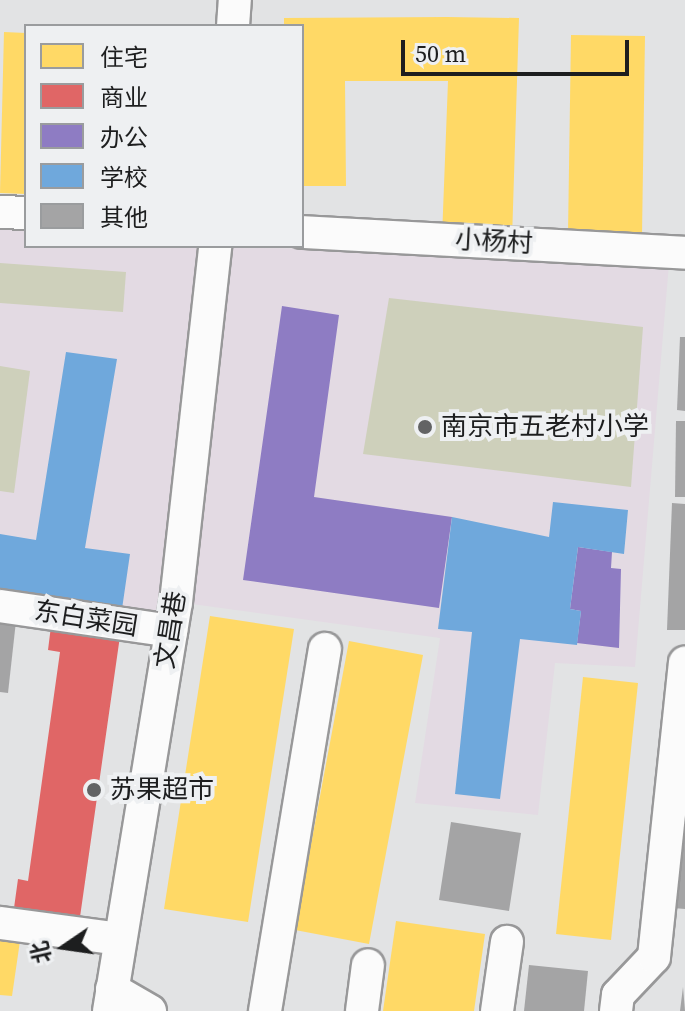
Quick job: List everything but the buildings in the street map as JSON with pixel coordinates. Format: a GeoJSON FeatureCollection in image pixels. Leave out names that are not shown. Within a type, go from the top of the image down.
{"type":"FeatureCollection","features":[{"type":"Feature","properties":{"kind":"street"},"geometry":{"type":"LineString","coordinates":[[233,24],[235,0]]}},
{"type":"Feature","properties":{"kind":"street"},"geometry":{"type":"LineString","coordinates":[[0,212],[24,213]]}},
{"type":"Feature","properties":{"kind":"street","name":"小杨村"},"geometry":{"type":"LineString","coordinates":[[304,232],[685,253]]}},
{"type":"Feature","properties":{"kind":"street","name":"文昌巷"},"geometry":{"type":"LineString","coordinates":[[110,1000],[171,631],[215,248]]}},
{"type":"Feature","properties":{"kind":"street","name":"东白菜园"},"geometry":{"type":"LineString","coordinates":[[0,606],[171,631]]}},
{"type":"Feature","properties":{"kind":"street"},"geometry":{"type":"LineString","coordinates":[[265,1011],[325,649]]}},
{"type":"Feature","properties":{"kind":"street"},"geometry":{"type":"LineString","coordinates":[[616,1011],[618,995],[654,957],[685,663]]}},
{"type":"Feature","properties":{"kind":"street"},"geometry":{"type":"LineString","coordinates":[[0,923],[120,939]]}},
{"type":"Feature","properties":{"kind":"street"},"geometry":{"type":"LineString","coordinates":[[497,1011],[507,942]]}},
{"type":"Feature","properties":{"kind":"street"},"geometry":{"type":"LineString","coordinates":[[362,1011],[368,965]]}},
{"type":"Feature","properties":{"kind":"street"},"geometry":{"type":"LineString","coordinates":[[110,1000],[150,1011]]}},
{"type":"Feature","properties":{"kind":"shaded area","name":"南京市五老村小学"},"geometry":{"type":"Polygon","coordinates":[[[0,211],[24,213],[24,248],[670,252],[635,667],[555,663],[538,815],[415,803],[440,638],[177,602],[171,631],[0,606],[0,211]]]}},
{"type":"Feature","properties":{"kind":"green space"},"geometry":{"type":"Polygon","coordinates":[[[0,263],[126,272],[123,312],[0,303],[0,263]]]}},
{"type":"Feature","properties":{"kind":"green space"},"geometry":{"type":"Polygon","coordinates":[[[389,298],[643,327],[631,487],[363,454],[389,298]]]}},
{"type":"Feature","properties":{"kind":"green space"},"geometry":{"type":"Polygon","coordinates":[[[0,366],[30,371],[14,493],[0,491],[0,366]]]}},
{"type":"Feature","properties":{"kind":"place","name":"南京市五老村小学"},"geometry":{"type":"Point","coordinates":[425,427]}},
{"type":"Feature","properties":{"kind":"place","name":"苏果超市"},"geometry":{"type":"Point","coordinates":[94,790]}}]}
